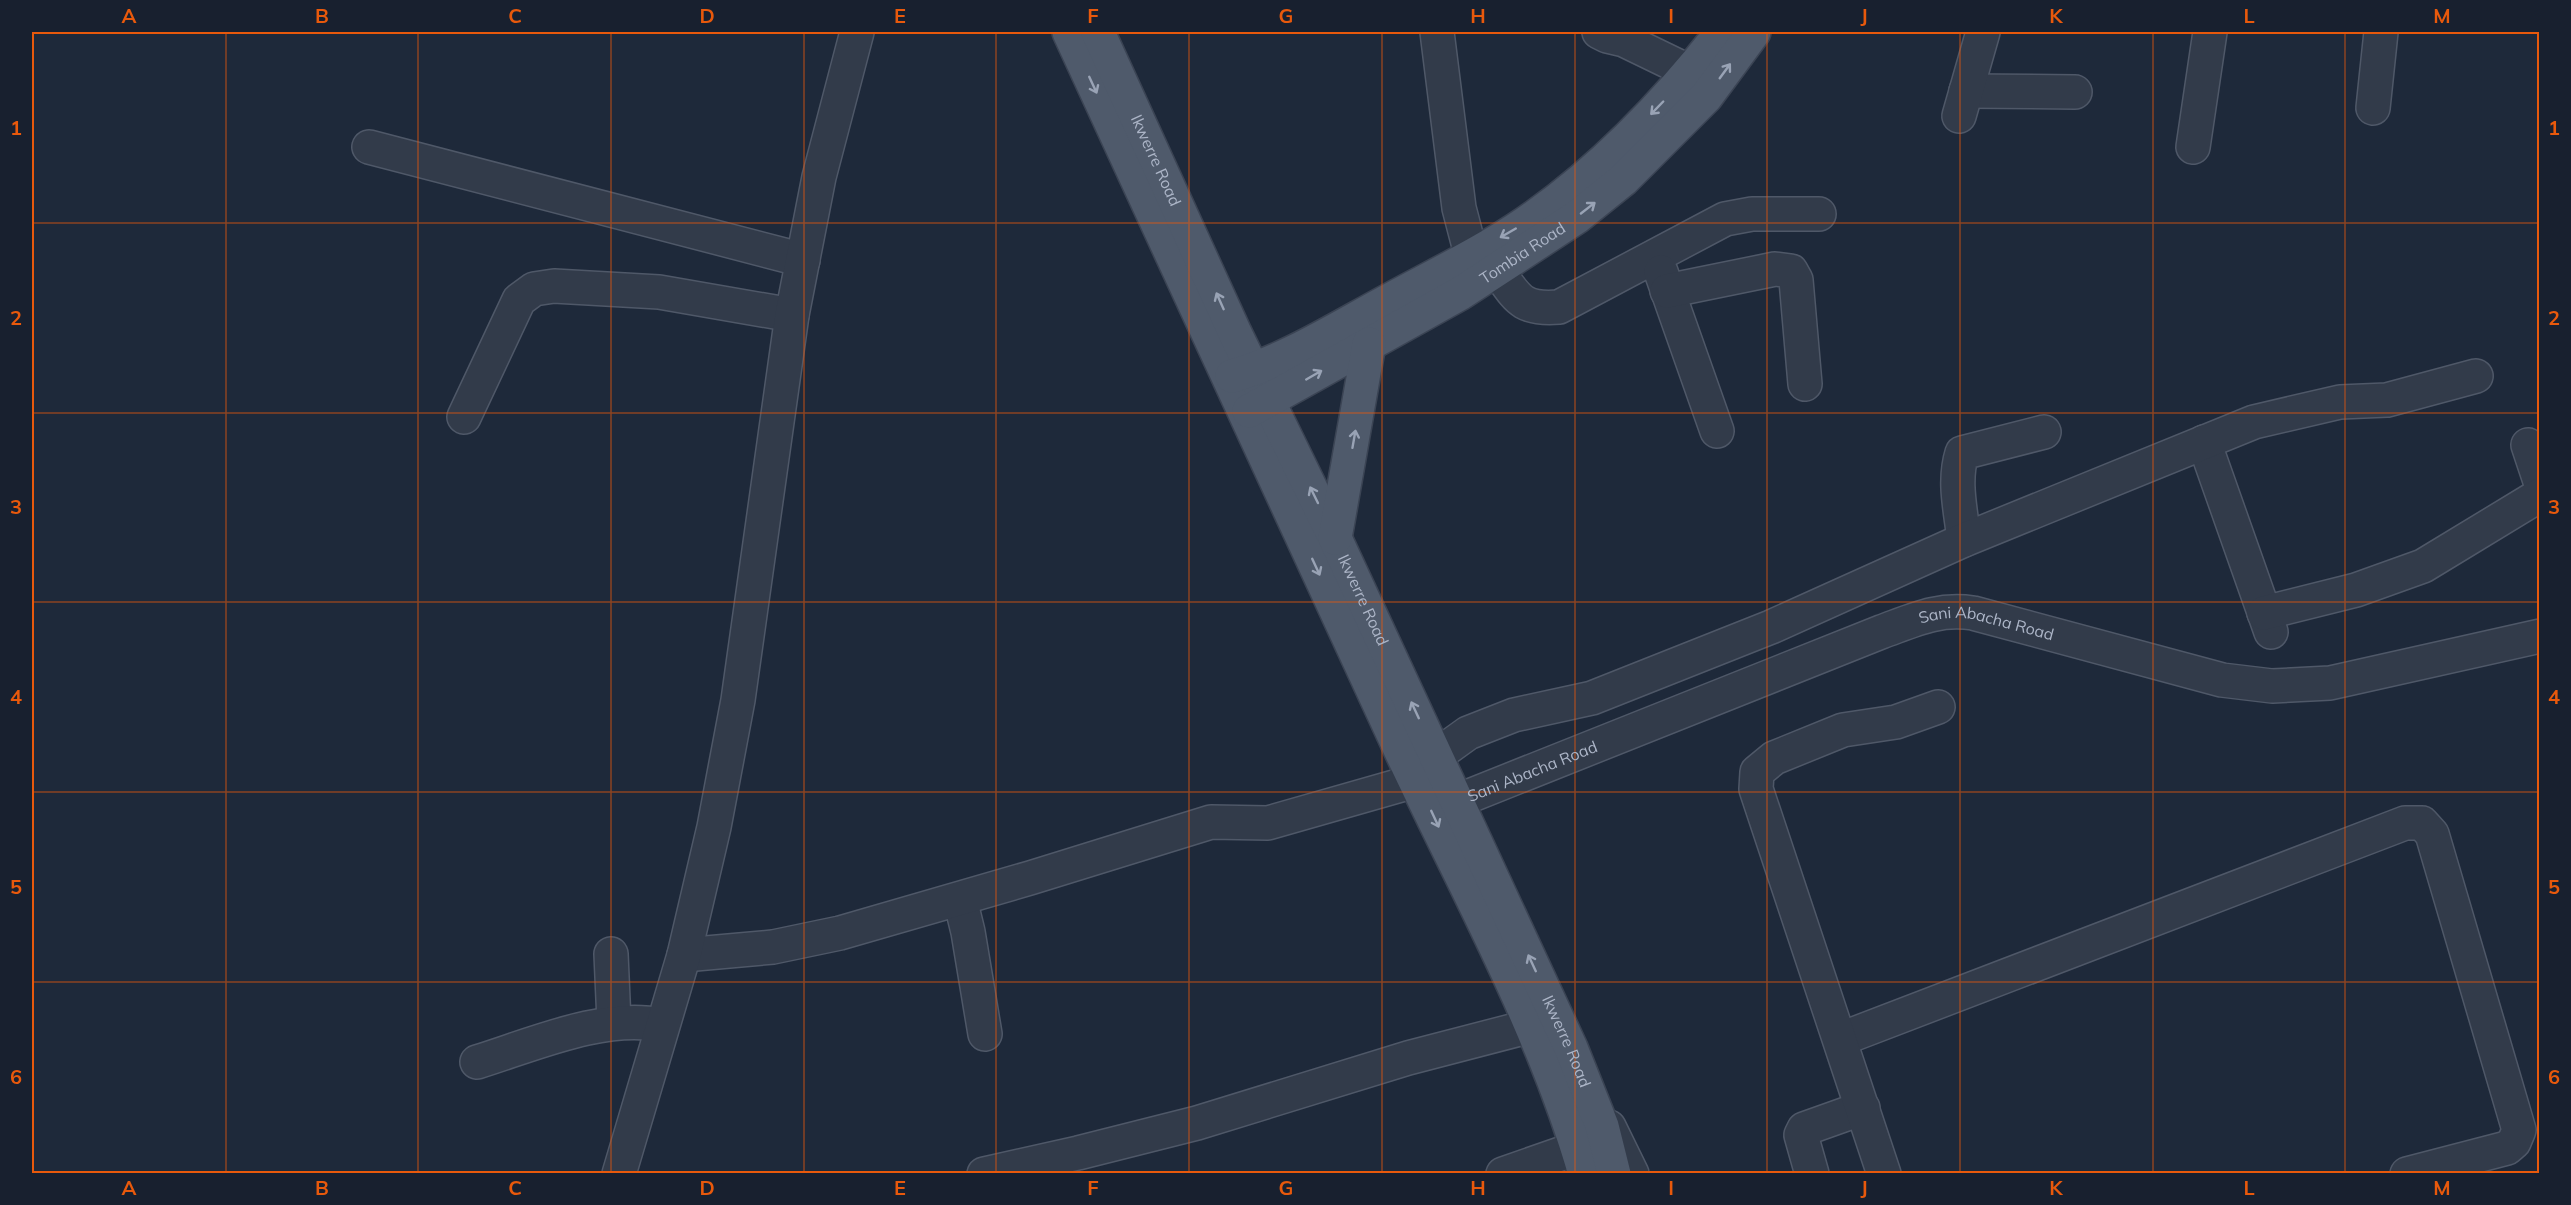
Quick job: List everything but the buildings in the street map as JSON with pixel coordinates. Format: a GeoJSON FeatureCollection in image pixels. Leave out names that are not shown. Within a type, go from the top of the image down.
{"type":"FeatureCollection","features":[{"type":"Feature","properties":{"kind":"main road","name":"Ikwerre Road"},"geometry":{"type":"LineString","coordinates":[[1069,32],[1257,407],[1415,781],[1533,1029],[1557,1087],[1573,1166]]}},
{"type":"Feature","properties":{"kind":"main road","name":"Ikwerre Road"},"geometry":{"type":"LineString","coordinates":[[1098,32],[1235,333],[1241,374]]}},
{"type":"Feature","properties":{"kind":"main road","name":"Tombia Road"},"geometry":{"type":"LineString","coordinates":[[1257,407],[1369,344],[1484,262],[1525,224],[1571,190],[1620,146],[1690,72],[1722,32]]}},
{"type":"Feature","properties":{"kind":"main road","name":"Tombia Road"},"geometry":{"type":"LineString","coordinates":[[1241,374],[1577,217],[1623,180],[1706,97],[1754,32]]}},
{"type":"Feature","properties":{"kind":"main road"},"geometry":{"type":"LineString","coordinates":[[1235,333],[1256,345],[1276,349],[1298,348]]}},
{"type":"Feature","properties":{"kind":"main road"},"geometry":{"type":"LineString","coordinates":[[1335,538],[1369,344]]}},
{"type":"Feature","properties":{"kind":"main road","name":"Ikwerre Road"},"geometry":{"type":"LineString","coordinates":[[1257,407],[1335,538],[1588,1089],[1602,1126],[1614,1173]]}},
{"type":"Feature","properties":{"kind":"street"},"geometry":{"type":"LineString","coordinates":[[619,1173],[661,1024],[684,955],[714,827],[738,699],[792,315],[819,177],[857,32]]}},
{"type":"Feature","properties":{"kind":"street"},"geometry":{"type":"LineString","coordinates":[[1437,32],[1459,208],[1484,262],[1519,300],[1538,308],[1559,307],[1725,219],[1736,216],[1819,214]]}},
{"type":"Feature","properties":{"kind":"street"},"geometry":{"type":"LineString","coordinates":[[1599,32],[1624,40],[1690,72]]}},
{"type":"Feature","properties":{"kind":"street"},"geometry":{"type":"LineString","coordinates":[[1983,32],[1963,103],[2075,92]]}},
{"type":"Feature","properties":{"kind":"street"},"geometry":{"type":"LineString","coordinates":[[2193,147],[2210,32]]}},
{"type":"Feature","properties":{"kind":"street"},"geometry":{"type":"LineString","coordinates":[[2373,108],[2381,32]]}},
{"type":"Feature","properties":{"kind":"street"},"geometry":{"type":"LineString","coordinates":[[369,147],[803,260]]}},
{"type":"Feature","properties":{"kind":"street"},"geometry":{"type":"LineString","coordinates":[[1655,256],[1717,431]]}},
{"type":"Feature","properties":{"kind":"street"},"geometry":{"type":"LineString","coordinates":[[1668,291],[1775,269],[1791,271],[1796,280],[1805,384]]}},
{"type":"Feature","properties":{"kind":"street"},"geometry":{"type":"LineString","coordinates":[[464,417],[519,300],[534,289],[554,286],[659,292],[792,315]]}},
{"type":"Feature","properties":{"kind":"street"},"geometry":{"type":"LineString","coordinates":[[1436,756],[1468,733],[1514,715],[1592,698],[1771,627],[1964,540],[2204,442],[2265,420],[2340,402],[2387,399],[2476,376]]}},
{"type":"Feature","properties":{"kind":"street"},"geometry":{"type":"LineString","coordinates":[[1964,540],[1957,481],[1957,468],[1962,453],[2044,432]]}},
{"type":"Feature","properties":{"kind":"street"},"geometry":{"type":"LineString","coordinates":[[2204,442],[2267,623],[2423,566],[2540,495]]}},
{"type":"Feature","properties":{"kind":"street"},"geometry":{"type":"LineString","coordinates":[[2528,445],[2540,481]]}},
{"type":"Feature","properties":{"kind":"street","name":"Sani Abacha Road"},"geometry":{"type":"LineString","coordinates":[[1457,801],[1881,632],[1925,616],[1951,610],[2222,680],[2272,686],[2330,683],[2540,636]]}},
{"type":"Feature","properties":{"kind":"street"},"geometry":{"type":"LineString","coordinates":[[1884,1173],[1756,789],[1757,772],[1774,758],[1843,729],[1896,722],[1938,707]]}},
{"type":"Feature","properties":{"kind":"street"},"geometry":{"type":"LineString","coordinates":[[684,955],[773,947],[840,933],[960,899],[1211,822],[1268,823],[1415,781]]}},
{"type":"Feature","properties":{"kind":"street"},"geometry":{"type":"LineString","coordinates":[[1840,1039],[2405,823],[2422,823],[2432,834],[2519,1130],[2514,1142],[2506,1148],[2407,1173]]}},
{"type":"Feature","properties":{"kind":"street"},"geometry":{"type":"LineString","coordinates":[[960,899],[969,932],[985,1034]]}},
{"type":"Feature","properties":{"kind":"street"},"geometry":{"type":"LineString","coordinates":[[611,954],[614,1022]]}},
{"type":"Feature","properties":{"kind":"street"},"geometry":{"type":"LineString","coordinates":[[477,1062],[614,1022],[641,1021],[661,1024]]}},
{"type":"Feature","properties":{"kind":"street"},"geometry":{"type":"LineString","coordinates":[[984,1173],[1078,1153],[1197,1123],[1408,1058],[1533,1029]]}},
{"type":"Feature","properties":{"kind":"street"},"geometry":{"type":"LineString","coordinates":[[1588,1089],[1632,1173]]}},
{"type":"Feature","properties":{"kind":"street"},"geometry":{"type":"LineString","coordinates":[[1812,1173],[1801,1135],[1804,1129],[1863,1108]]}},
{"type":"Feature","properties":{"kind":"street"},"geometry":{"type":"LineString","coordinates":[[1503,1173],[1573,1166]]}}]}
